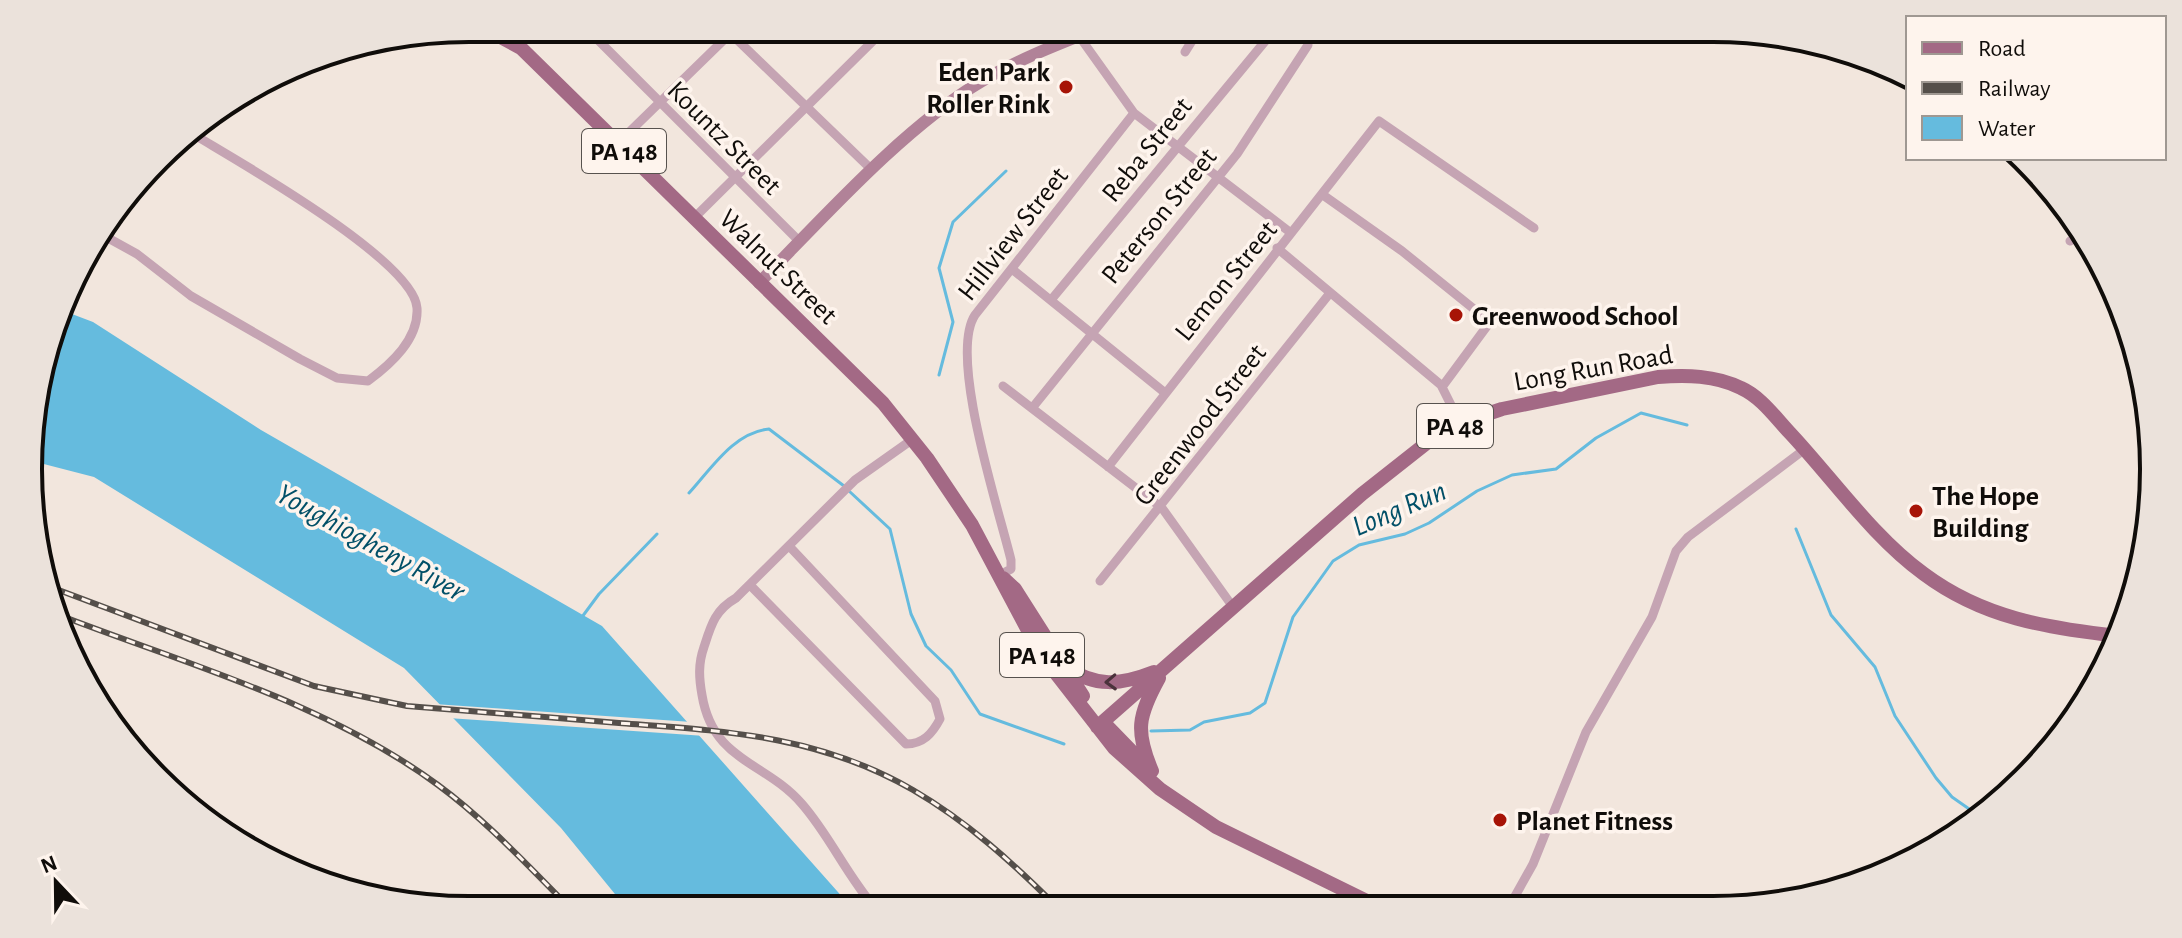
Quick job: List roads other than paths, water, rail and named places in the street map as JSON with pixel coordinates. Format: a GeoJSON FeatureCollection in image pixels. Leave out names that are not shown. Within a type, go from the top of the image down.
{"type":"FeatureCollection","features":[{"type":"Feature","properties":{"kind":"main road","name":"Walnut Street"},"geometry":{"type":"LineString","coordinates":[[510,42],[521,48],[865,386],[913,439],[958,503],[1040,653],[1132,765],[1187,809],[1216,827],[1357,896]]}},
{"type":"Feature","properties":{"kind":"main road"},"geometry":{"type":"LineString","coordinates":[[759,283],[872,170],[980,82],[1030,55],[1064,42]]}},
{"type":"Feature","properties":{"kind":"main road","name":"Long Run Road"},"geometry":{"type":"LineString","coordinates":[[1100,724],[1408,454],[1460,423],[1537,400],[1681,375],[1725,381],[1759,400],[1898,552],[1948,591],[2000,615],[2043,628],[2106,635]]}},
{"type":"Feature","properties":{"kind":"main road","name":"Walnut Street"},"geometry":{"type":"LineString","coordinates":[[1000,575],[1015,589],[1100,724],[1152,771],[1248,840]]}},
{"type":"Feature","properties":{"kind":"main road"},"geometry":{"type":"LineString","coordinates":[[1060,662],[1077,675],[1098,683],[1116,684],[1165,667]]}},
{"type":"Feature","properties":{"kind":"main road","name":"PA 48"},"geometry":{"type":"LineString","coordinates":[[1152,771],[1141,746],[1141,713],[1165,667]]}},
{"type":"Feature","properties":{"kind":"street"},"geometry":{"type":"LineString","coordinates":[[521,48],[523,42]]}},
{"type":"Feature","properties":{"kind":"street","name":"Kountz Street"},"geometry":{"type":"LineString","coordinates":[[599,42],[733,179],[800,242]]}},
{"type":"Feature","properties":{"kind":"street"},"geometry":{"type":"LineString","coordinates":[[617,144],[718,42]]}},
{"type":"Feature","properties":{"kind":"street"},"geometry":{"type":"LineString","coordinates":[[742,42],[872,170]]}},
{"type":"Feature","properties":{"kind":"street"},"geometry":{"type":"LineString","coordinates":[[693,219],[872,42]]}},
{"type":"Feature","properties":{"kind":"street"},"geometry":{"type":"LineString","coordinates":[[1083,42],[1134,113],[1291,233]]}},
{"type":"Feature","properties":{"kind":"street"},"geometry":{"type":"LineString","coordinates":[[1185,52],[1191,42]]}},
{"type":"Feature","properties":{"kind":"street","name":"Reba Street"},"geometry":{"type":"LineString","coordinates":[[1051,300],[1264,42]]}},
{"type":"Feature","properties":{"kind":"street","name":"Peterson Street"},"geometry":{"type":"LineString","coordinates":[[1033,407],[1237,154],[1308,45]]}},
{"type":"Feature","properties":{"kind":"street","name":"Hillview Street"},"geometry":{"type":"LineString","coordinates":[[1000,575],[1011,569],[1011,560],[975,416],[965,347],[969,323],[1134,113]]}},
{"type":"Feature","properties":{"kind":"street","name":"Lemon Street"},"geometry":{"type":"LineString","coordinates":[[1108,467],[1379,121],[1534,228]]}},
{"type":"Feature","properties":{"kind":"street"},"geometry":{"type":"LineString","coordinates":[[110,239],[137,254],[191,296],[337,378],[368,381],[389,365],[413,333],[417,308],[412,292],[396,271],[291,193],[199,138]]}},
{"type":"Feature","properties":{"kind":"street"},"geometry":{"type":"LineString","coordinates":[[1323,195],[1402,251],[1490,322],[1442,387]]}},
{"type":"Feature","properties":{"kind":"street"},"geometry":{"type":"LineString","coordinates":[[1277,248],[1442,387],[1460,423]]}},
{"type":"Feature","properties":{"kind":"street"},"geometry":{"type":"LineString","coordinates":[[1012,269],[1164,392]]}},
{"type":"Feature","properties":{"kind":"street","name":"Greenwood Street"},"geometry":{"type":"LineString","coordinates":[[1100,581],[1162,508],[1330,293]]}},
{"type":"Feature","properties":{"kind":"street"},"geometry":{"type":"LineString","coordinates":[[1003,386],[1162,508],[1233,607]]}},
{"type":"Feature","properties":{"kind":"street"},"geometry":{"type":"LineString","coordinates":[[864,896],[799,800],[745,762],[721,740],[706,719],[699,674],[703,650],[720,607],[750,585],[855,480],[913,439]]}},
{"type":"Feature","properties":{"kind":"street"},"geometry":{"type":"LineString","coordinates":[[1515,896],[1533,864],[1586,732],[1652,617],[1676,551],[1688,537],[1805,449]]}},
{"type":"Feature","properties":{"kind":"street"},"geometry":{"type":"LineString","coordinates":[[750,585],[906,744],[920,743],[934,731],[940,719],[935,701],[790,547]]}},
{"type":"Feature","properties":{"kind":"water","name":"Youghiogheny River"},"geometry":{"type":"Polygon","coordinates":[[[72,314],[93,322],[261,430],[602,626],[841,896],[617,896],[561,828],[404,668],[94,477],[42,464],[50,386],[72,314]]]}},
{"type":"Feature","properties":{"kind":"waterway"},"geometry":{"type":"LineString","coordinates":[[939,375],[953,322],[939,268],[953,222],[1006,171]]}},
{"type":"Feature","properties":{"kind":"waterway","name":"Long Run"},"geometry":{"type":"LineString","coordinates":[[1151,731],[1190,730],[1204,722],[1250,713],[1265,703],[1293,617],[1333,561],[1359,545],[1405,534],[1429,523],[1477,491],[1512,475],[1556,469],[1596,438],[1641,413],[1687,425]]}},
{"type":"Feature","properties":{"kind":"waterway","name":"Long Run"},"geometry":{"type":"LineString","coordinates":[[689,493],[734,444],[769,429],[844,486]]}},
{"type":"Feature","properties":{"kind":"waterway","name":"Long Run"},"geometry":{"type":"LineString","coordinates":[[849,491],[890,529],[911,614],[926,646],[951,670],[980,714],[1064,744]]}},
{"type":"Feature","properties":{"kind":"waterway","name":"Long Run"},"geometry":{"type":"LineString","coordinates":[[1796,529],[1831,615],[1875,667],[1895,716],[1936,778],[1952,797],[1970,810]]}},
{"type":"Feature","properties":{"kind":"waterway","name":"Long Run"},"geometry":{"type":"LineString","coordinates":[[582,617],[599,594],[657,534]]}},
{"type":"Feature","properties":{"kind":"railway"},"geometry":{"type":"LineString","coordinates":[[60,591],[314,686],[407,706],[734,733],[842,757],[913,790],[953,816],[1007,859],[1046,896]]}},
{"type":"Feature","properties":{"kind":"railway"},"geometry":{"type":"LineString","coordinates":[[70,619],[303,708],[395,756],[474,814],[558,896]]}},
{"type":"Feature","properties":{"kind":"place","name":"Eden Park Roller Rink"},"geometry":{"type":"Point","coordinates":[1066,87]}},
{"type":"Feature","properties":{"kind":"place","name":"Greenwood School"},"geometry":{"type":"Point","coordinates":[1456,315]}},
{"type":"Feature","properties":{"kind":"place","name":"The Hope Building"},"geometry":{"type":"Point","coordinates":[1916,511]}},
{"type":"Feature","properties":{"kind":"place","name":"Planet Fitness"},"geometry":{"type":"Point","coordinates":[1500,820]}}]}
